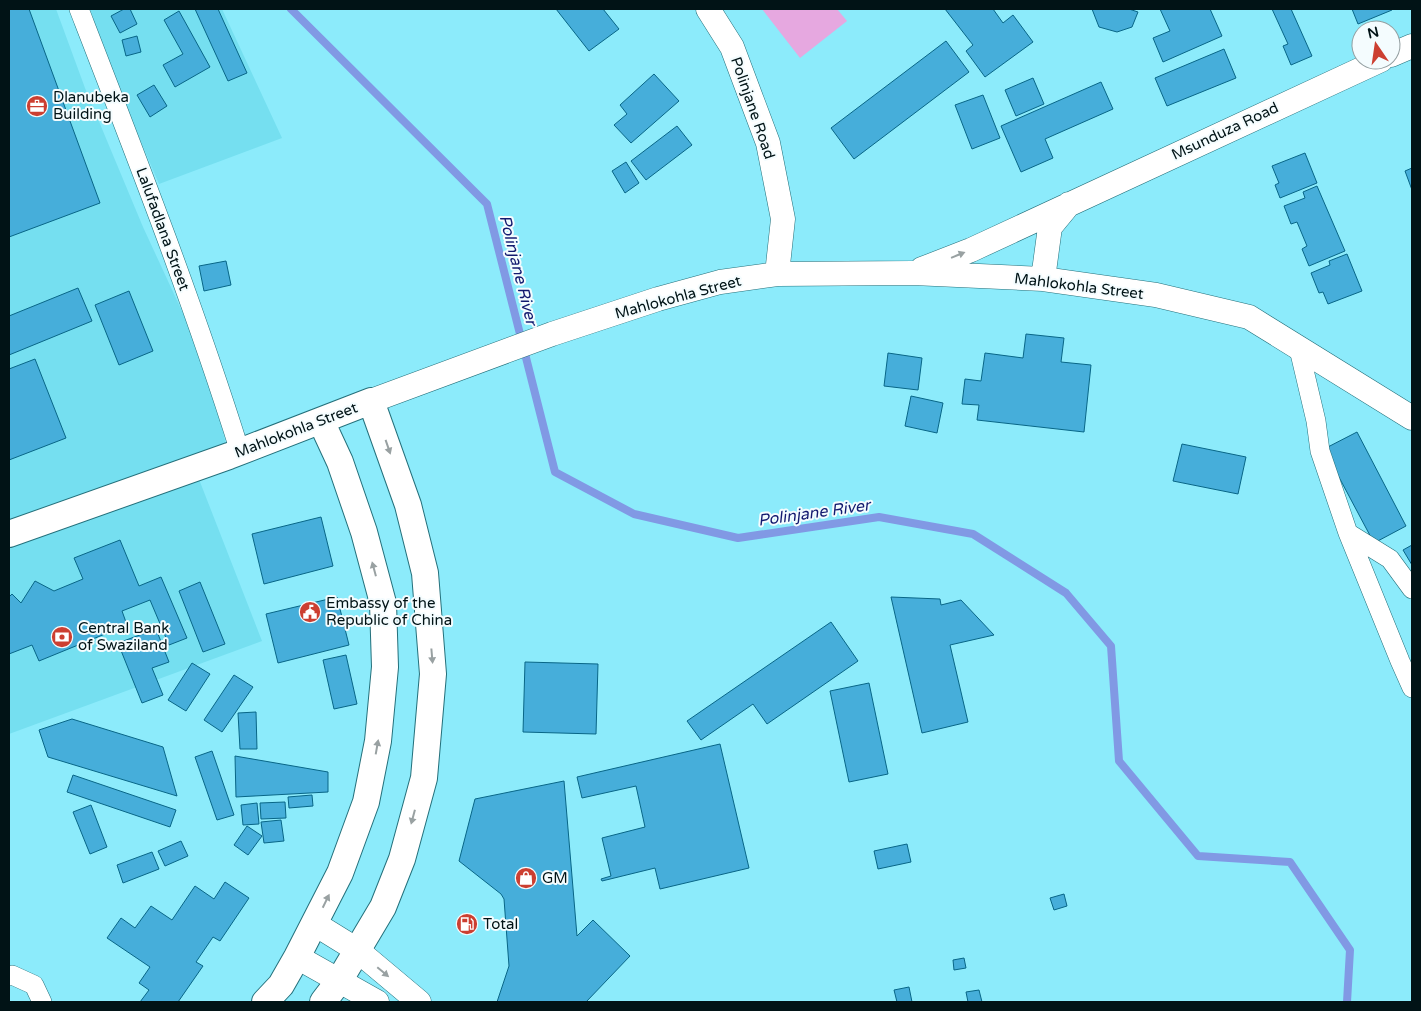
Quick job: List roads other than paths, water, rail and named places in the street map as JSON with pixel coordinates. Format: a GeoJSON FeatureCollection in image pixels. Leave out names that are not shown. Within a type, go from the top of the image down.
{"type":"FeatureCollection","features":[{"type":"Feature","properties":{"kind":"main road","name":"Mahlokohla Street"},"geometry":{"type":"LineString","coordinates":[[9,534],[240,452],[372,401]]}},
{"type":"Feature","properties":{"kind":"main road"},"geometry":{"type":"LineString","coordinates":[[323,1002],[338,981],[383,906],[402,859],[424,778],[434,674],[425,573],[408,505],[372,401]]}},
{"type":"Feature","properties":{"kind":"main road"},"geometry":{"type":"LineString","coordinates":[[265,1002],[281,985],[315,924],[340,873],[366,802],[378,741],[385,666],[383,602],[364,532],[340,462],[321,421]]}},
{"type":"Feature","properties":{"kind":"street","name":"Lalufadlana Street"},"geometry":{"type":"LineString","coordinates":[[79,9],[167,238],[211,360],[240,452]]}},
{"type":"Feature","properties":{"kind":"street","name":"Polinjane Road"},"geometry":{"type":"LineString","coordinates":[[708,9],[732,47],[768,143],[783,219],[777,274]]}},
{"type":"Feature","properties":{"kind":"street","name":"Msunduza Road"},"geometry":{"type":"LineString","coordinates":[[913,273],[971,250],[1359,70]]}},
{"type":"Feature","properties":{"kind":"street","name":"Msunduza Road"},"geometry":{"type":"LineString","coordinates":[[1042,279],[1050,227],[1070,203]]}},
{"type":"Feature","properties":{"kind":"street","name":"Mahlokohla Street"},"geometry":{"type":"LineString","coordinates":[[372,401],[552,334],[720,282],[777,274],[913,273],[1042,279],[1156,295],[1249,317],[1412,418]]}},
{"type":"Feature","properties":{"kind":"street"},"geometry":{"type":"LineString","coordinates":[[1299,349],[1316,421],[1320,451],[1348,533],[1412,688]]}},
{"type":"Feature","properties":{"kind":"street"},"geometry":{"type":"LineString","coordinates":[[1348,533],[1390,559],[1412,589]]}},
{"type":"Feature","properties":{"kind":"street"},"geometry":{"type":"LineString","coordinates":[[315,924],[357,950],[419,1002]]}},
{"type":"Feature","properties":{"kind":"street"},"geometry":{"type":"LineString","coordinates":[[297,957],[377,1002]]}},
{"type":"Feature","properties":{"kind":"street"},"geometry":{"type":"LineString","coordinates":[[9,976],[34,985],[42,1002]]}},
{"type":"Feature","properties":{"kind":"waterway","name":"Polinjane River"},"geometry":{"type":"LineString","coordinates":[[291,9],[487,204],[555,472],[634,514],[738,538],[879,517],[973,534],[1066,593],[1111,646],[1119,761],[1198,856],[1290,862],[1350,950],[1347,1002]]}},
{"type":"Feature","properties":{"kind":"place","name":"Dlanubeka Building"},"geometry":{"type":"Point","coordinates":[37,106]}},
{"type":"Feature","properties":{"kind":"place","name":"Embassy of the Republic of China"},"geometry":{"type":"Point","coordinates":[310,612]}},
{"type":"Feature","properties":{"kind":"place","name":"Central Bank of Swaziland"},"geometry":{"type":"Point","coordinates":[62,637]}},
{"type":"Feature","properties":{"kind":"place","name":"GM"},"geometry":{"type":"Point","coordinates":[526,878]}},
{"type":"Feature","properties":{"kind":"place","name":"Total"},"geometry":{"type":"Point","coordinates":[467,924]}}]}
